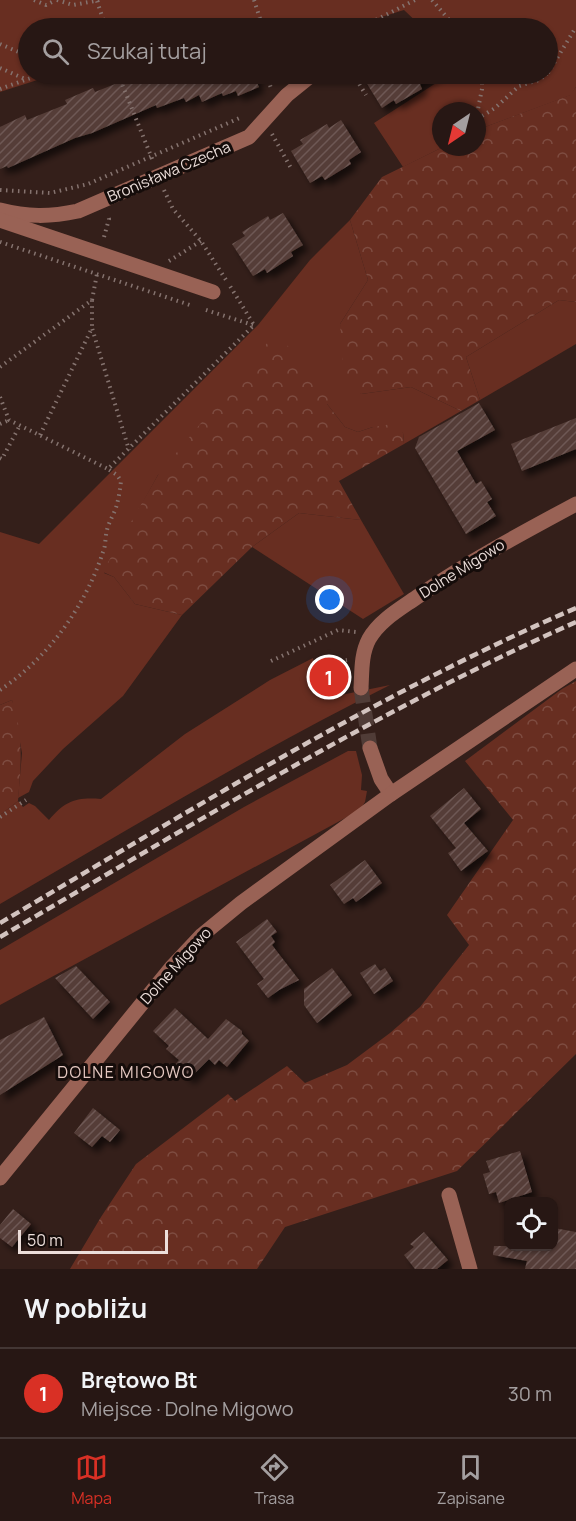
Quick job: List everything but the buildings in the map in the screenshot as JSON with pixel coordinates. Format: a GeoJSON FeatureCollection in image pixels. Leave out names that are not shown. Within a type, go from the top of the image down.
{"type":"FeatureCollection","features":[{"type":"Feature","properties":{"kind":"street","name":"Bronisława Czecha"},"geometry":{"type":"LineString","coordinates":[[0,210],[33,217],[78,211],[249,138],[287,95],[301,84]]}},
{"type":"Feature","properties":{"kind":"street"},"geometry":{"type":"LineString","coordinates":[[0,220],[213,292]]}},
{"type":"Feature","properties":{"kind":"street","name":"Dolne Migowo"},"geometry":{"type":"LineString","coordinates":[[361,688],[365,647],[371,636],[391,615],[442,579],[501,543],[576,504]]}},
{"type":"Feature","properties":{"kind":"street","name":"Dolne Migowo"},"geometry":{"type":"LineString","coordinates":[[0,1178],[164,977],[202,935],[241,903],[391,794],[576,669]]}},
{"type":"Feature","properties":{"kind":"street"},"geometry":{"type":"LineString","coordinates":[[370,748],[381,779],[391,794]]}},
{"type":"Feature","properties":{"kind":"street"},"geometry":{"type":"LineString","coordinates":[[449,1195],[470,1269]]}},
{"type":"Feature","properties":{"kind":"path"},"geometry":{"type":"LineString","coordinates":[[34,0],[46,5],[57,0],[73,5],[99,1],[103,18]]}},
{"type":"Feature","properties":{"kind":"path"},"geometry":{"type":"LineString","coordinates":[[254,0],[260,18]]}},
{"type":"Feature","properties":{"kind":"path"},"geometry":{"type":"LineString","coordinates":[[380,18],[415,0]]}},
{"type":"Feature","properties":{"kind":"path"},"geometry":{"type":"LineString","coordinates":[[432,0],[447,18]]}},
{"type":"Feature","properties":{"kind":"path"},"geometry":{"type":"LineString","coordinates":[[558,56],[576,27]]}},
{"type":"Feature","properties":{"kind":"path"},"geometry":{"type":"LineString","coordinates":[[0,44],[18,52]]}},
{"type":"Feature","properties":{"kind":"path"},"geometry":{"type":"LineString","coordinates":[[0,68],[18,76]]}},
{"type":"Feature","properties":{"kind":"path"},"geometry":{"type":"LineString","coordinates":[[0,88],[18,82]]}},
{"type":"Feature","properties":{"kind":"path"},"geometry":{"type":"LineString","coordinates":[[122,84],[159,177]]}},
{"type":"Feature","properties":{"kind":"path"},"geometry":{"type":"LineString","coordinates":[[269,84],[274,98]]}},
{"type":"Feature","properties":{"kind":"path"},"geometry":{"type":"LineString","coordinates":[[359,84],[366,95]]}},
{"type":"Feature","properties":{"kind":"path"},"geometry":{"type":"LineString","coordinates":[[479,102],[482,84]]}},
{"type":"Feature","properties":{"kind":"path"},"geometry":{"type":"LineString","coordinates":[[486,114],[519,86],[526,84]]}},
{"type":"Feature","properties":{"kind":"path"},"geometry":{"type":"LineString","coordinates":[[0,190],[50,193],[88,184],[259,110],[292,170]]}},
{"type":"Feature","properties":{"kind":"path"},"geometry":{"type":"LineString","coordinates":[[165,194],[173,209],[201,241],[254,325]]}},
{"type":"Feature","properties":{"kind":"path"},"geometry":{"type":"LineString","coordinates":[[105,234],[109,219]]}},
{"type":"Feature","properties":{"kind":"path"},"geometry":{"type":"LineString","coordinates":[[164,265],[201,241]]}},
{"type":"Feature","properties":{"kind":"path"},"geometry":{"type":"LineString","coordinates":[[0,242],[254,325]]}},
{"type":"Feature","properties":{"kind":"path"},"geometry":{"type":"LineString","coordinates":[[97,275],[92,300],[92,328],[129,450]]}},
{"type":"Feature","properties":{"kind":"path"},"geometry":{"type":"LineString","coordinates":[[0,367],[92,300]]}},
{"type":"Feature","properties":{"kind":"path"},"geometry":{"type":"LineString","coordinates":[[108,469],[254,325]]}},
{"type":"Feature","properties":{"kind":"path"},"geometry":{"type":"LineString","coordinates":[[40,435],[92,328]]}},
{"type":"Feature","properties":{"kind":"path"},"geometry":{"type":"LineString","coordinates":[[0,397],[9,420],[108,469],[117,475],[121,482],[117,505],[107,528],[104,550],[90,586],[55,640],[34,663],[0,690]]}},
{"type":"Feature","properties":{"kind":"path"},"geometry":{"type":"LineString","coordinates":[[0,424],[9,420]]}},
{"type":"Feature","properties":{"kind":"path"},"geometry":{"type":"LineString","coordinates":[[0,458],[2,459],[20,425]]}},
{"type":"Feature","properties":{"kind":"path"},"geometry":{"type":"LineString","coordinates":[[271,661],[338,630],[371,636]]}},
{"type":"Feature","properties":{"kind":"path"},"geometry":{"type":"LineString","coordinates":[[0,817],[26,800]]}},
{"type":"Feature","properties":{"kind":"green space"},"geometry":{"type":"Polygon","coordinates":[[[0,0],[576,0],[576,87],[571,95],[486,127],[486,102],[432,102],[432,152],[403,167],[374,123],[434,84],[558,84],[558,18],[412,18],[404,10],[378,18],[18,18],[18,84],[25,84],[0,92],[0,0]]]}},
{"type":"Feature","properties":{"kind":"green space"},"geometry":{"type":"Polygon","coordinates":[[[576,87],[576,302],[559,300],[466,357],[480,400],[461,411],[411,387],[361,394],[344,376],[340,324],[368,280],[350,220],[382,177],[432,152],[432,156],[486,156],[486,127],[570,95],[576,87]]]}},
{"type":"Feature","properties":{"kind":"green space"},"geometry":{"type":"Polygon","coordinates":[[[350,220],[368,280],[340,324],[361,394],[411,387],[461,411],[404,444],[403,433],[373,427],[358,432],[345,427],[327,404],[158,475],[104,573],[114,577],[135,604],[182,615],[123,696],[63,749],[33,781],[29,792],[18,798],[22,753],[12,700],[0,705],[0,532],[39,544],[258,325],[310,260],[350,220]]]}},
{"type":"Feature","properties":{"kind":"green space"},"geometry":{"type":"Polygon","coordinates":[[[559,300],[576,302],[576,344],[480,400],[466,357],[559,300]]]}},
{"type":"Feature","properties":{"kind":"green space"},"geometry":{"type":"Polygon","coordinates":[[[277,336],[293,351],[330,401],[327,404],[345,427],[358,432],[392,424],[403,433],[404,444],[339,481],[361,520],[299,513],[252,547],[182,615],[135,604],[114,577],[103,572],[107,564],[158,475],[268,342],[277,336]]]}},
{"type":"Feature","properties":{"kind":"green space"},"geometry":{"type":"Polygon","coordinates":[[[299,513],[361,520],[404,594],[363,619],[252,547],[299,513]]]}},
{"type":"Feature","properties":{"kind":"green space"},"geometry":{"type":"Polygon","coordinates":[[[313,658],[317,686],[341,695],[390,685],[242,764],[0,904],[0,815],[18,801],[23,807],[29,803],[35,806],[49,820],[66,804],[85,799],[101,799],[185,734],[270,680],[313,658]]]}},
{"type":"Feature","properties":{"kind":"green space"},"geometry":{"type":"Polygon","coordinates":[[[576,681],[576,1054],[457,1171],[285,1227],[257,1269],[70,1269],[136,1164],[228,1094],[235,1101],[287,1066],[305,1083],[347,1065],[420,1007],[469,945],[447,915],[513,820],[465,761],[576,681]]]}},
{"type":"Feature","properties":{"kind":"green space"},"geometry":{"type":"Polygon","coordinates":[[[12,700],[20,738],[18,801],[0,815],[0,705],[12,700]]]}},
{"type":"Feature","properties":{"kind":"green space"},"geometry":{"type":"Polygon","coordinates":[[[348,751],[356,751],[362,775],[361,790],[367,791],[365,802],[360,810],[0,1005],[0,950],[244,807],[348,751]]]}},
{"type":"Feature","properties":{"kind":"tunnel"},"geometry":{"type":"LineString","coordinates":[[361,688],[370,748]]}},
{"type":"Feature","properties":{"kind":"railway"},"geometry":{"type":"LineString","coordinates":[[0,923],[283,756],[428,678],[576,608]]}},
{"type":"Feature","properties":{"kind":"railway"},"geometry":{"type":"LineString","coordinates":[[0,937],[213,812],[356,732],[428,693],[576,622]]}},
{"type":"Feature","properties":{"kind":"place","name":"Brętowo Bt"},"geometry":{"type":"Point","coordinates":[329,677]}},
{"type":"Feature","properties":{"kind":"district","name":"DOLNE MIGOWO"},"geometry":{"type":"Point","coordinates":[126,1072]}}]}
